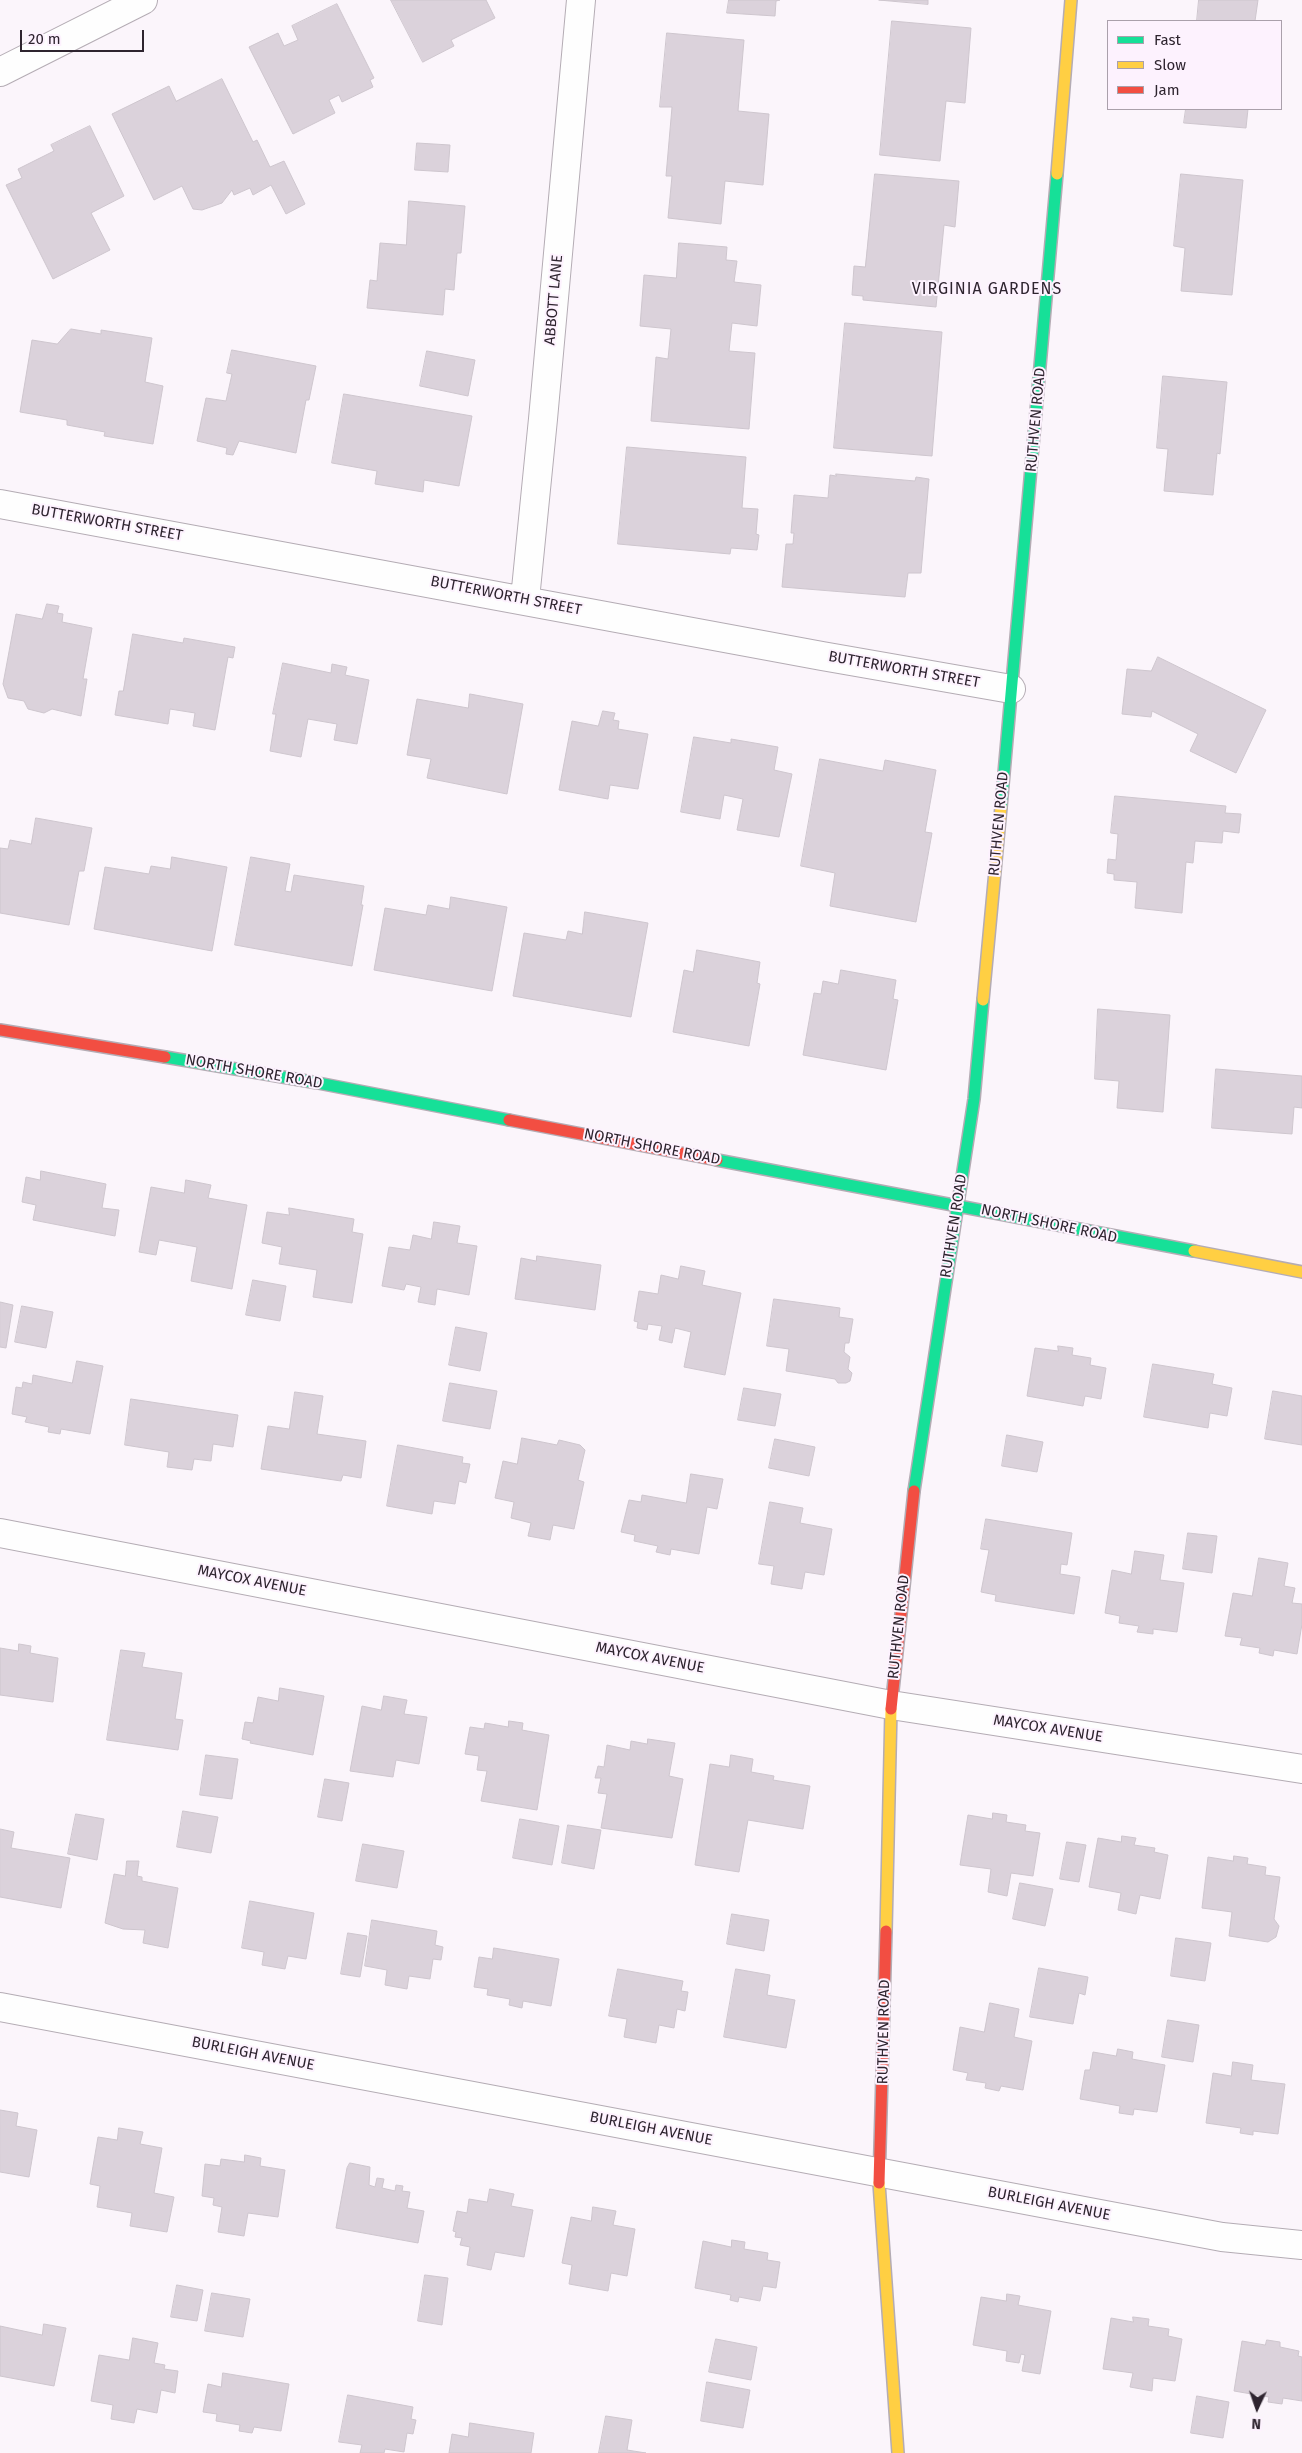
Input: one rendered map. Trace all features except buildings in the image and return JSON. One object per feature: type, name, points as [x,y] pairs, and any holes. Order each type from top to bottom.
[{"type":"street","points":[[0,72],[143,0]]},
{"type":"street","name":"ABBOTT LANE","points":[[524,599],[543,419],[581,0]]},
{"type":"street","name":"RUTHVEN ROAD","points":[[898,2453],[879,2200],[891,1705],[910,1518],[974,1098],[1048,292],[1071,0]]},
{"type":"street","name":"BUTTERWORTH STREET","points":[[0,504],[524,599],[822,656],[1011,689]]},
{"type":"street","name":"NORTH SHORE ROAD","points":[[0,1030],[327,1084],[957,1205],[1084,1232],[1302,1272]]},
{"type":"street","name":"MAYCOX AVENUE","points":[[0,1533],[891,1705],[1302,1769]]},
{"type":"street","name":"BURLEIGH AVENUE","points":[[0,2007],[1222,2237],[1302,2245]]},
{"type":"traffic: fast","points":[[1001,807],[1057,174]]},
{"type":"traffic: fast","points":[[914,1491],[974,1099],[983,1000]]},
{"type":"traffic: fast","points":[[165,1057],[318,1083],[509,1120]]},
{"type":"traffic: fast","points":[[717,1160],[1194,1251]]},
{"type":"traffic: slow","points":[[1057,174],[1071,0]]},
{"type":"traffic: slow","points":[[983,1000],[1001,807]]},
{"type":"traffic: slow","points":[[1194,1251],[1302,1272]]},
{"type":"traffic: slow","points":[[886,1931],[891,1709]]},
{"type":"traffic: slow","points":[[879,2183],[898,2453]]},
{"type":"traffic: jam","points":[[0,1030],[165,1057]]},
{"type":"traffic: jam","points":[[509,1120],[717,1160]]},
{"type":"traffic: jam","points":[[891,1709],[914,1491]]},
{"type":"traffic: jam","points":[[879,2183],[886,1931]]},
{"type":"district","name":"VIRGINIA GARDENS","points":[[987,290]]}]
